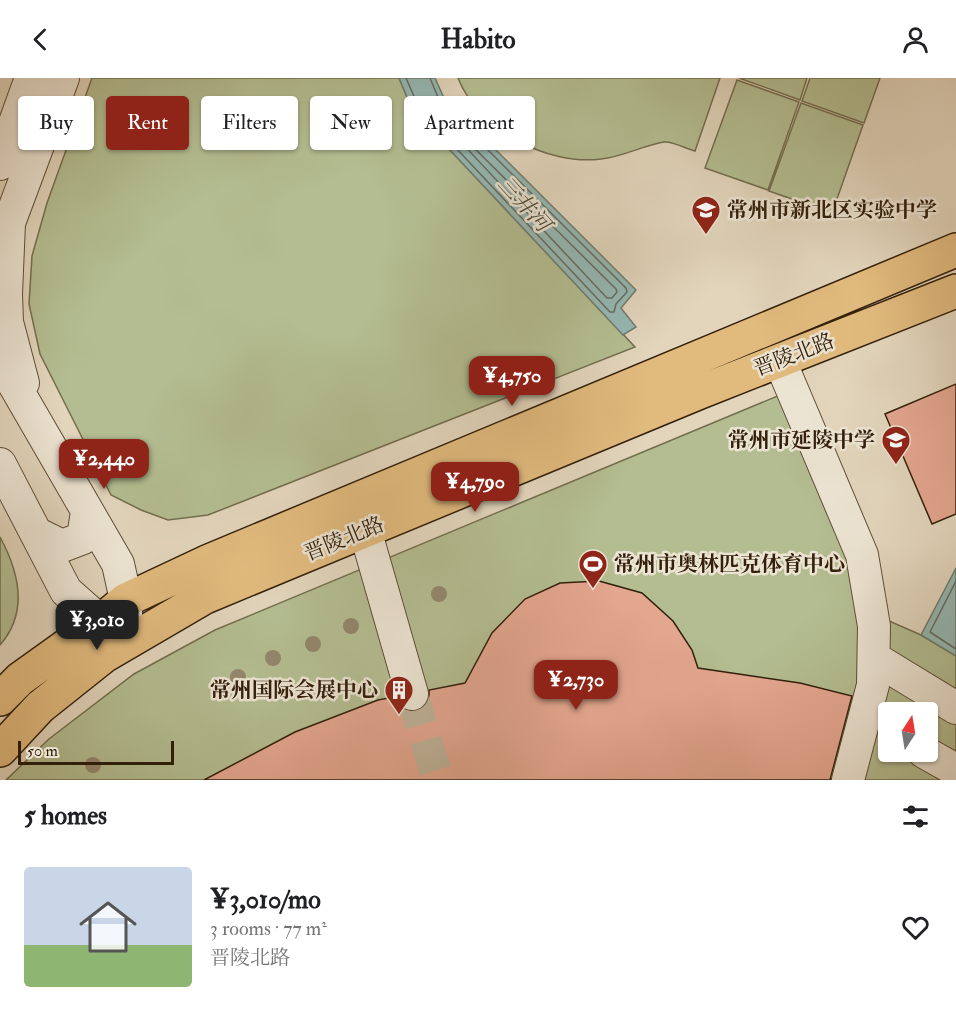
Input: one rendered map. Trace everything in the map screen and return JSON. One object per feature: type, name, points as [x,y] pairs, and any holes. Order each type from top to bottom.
[{"type":"main road","name":"晋陵北路","points":[[0,699],[20,678],[101,621],[126,600],[220,556],[956,250]]},
{"type":"main road","name":"晋陵北路","points":[[0,750],[40,707],[104,656],[205,597],[700,392],[956,291]]},
{"type":"street","points":[[1,158],[31,78]]},
{"type":"street","points":[[32,416],[8,322],[5,233],[63,78]]},
{"type":"street","points":[[0,360],[118,564],[126,600],[126,643]]},
{"type":"street","points":[[780,361],[862,555],[874,626],[873,685],[876,723],[848,780]]},
{"type":"street","points":[[0,464],[66,591],[126,643]]},
{"type":"street","points":[[38,534],[62,546],[83,538],[87,511]]},
{"type":"street","points":[[365,530],[412,694]]},
{"type":"street","points":[[874,658],[956,708]]},
{"type":"street","points":[[938,760],[956,770]]},
{"type":"green space","points":[[92,78],[399,78],[407,96],[404,96],[404,150],[450,150],[635,347],[208,515],[168,520],[141,510],[111,495],[40,354],[29,304],[32,256],[47,203],[66,150],[94,150],[94,96],[86,96]]},
{"type":"green space","points":[[458,78],[720,78],[695,151],[664,142],[601,159],[580,160],[535,149],[535,96],[468,96]]},
{"type":"green space","points":[[739,78],[807,78],[800,100]]},
{"type":"green space","points":[[810,78],[880,78],[864,123],[802,101]]},
{"type":"green space","points":[[737,80],[799,102],[768,190],[705,168]]},
{"type":"green space","points":[[801,103],[863,125],[832,213],[769,191]]},
{"type":"green space","name":"常州市奥林匹克体育中心","points":[[804,385],[880,617],[921,635],[956,656],[956,780],[6,780],[49,739],[134,674],[215,630]]},
{"type":"green space","points":[[0,537],[16,578],[18,606],[9,632],[0,645]]},
{"type":"water","points":[[399,78],[435,78],[443,96],[407,96]]},
{"type":"water","name":"三井河","points":[[450,150],[496,150],[636,290],[621,308],[636,327],[623,335]]},
{"type":"water","points":[[956,568],[956,656],[921,635]]},
{"type":"building","points":[[956,384],[956,514],[932,524],[885,414]]},
{"type":"building","points":[[599,581],[642,593],[673,621],[692,650],[698,668],[800,683],[852,696],[830,780],[204,780],[295,732],[378,700],[394,697],[400,707],[408,712],[417,711],[425,706],[429,699],[429,690],[465,683],[492,633],[525,599],[560,583]]},
{"type":"tunnel","points":[[412,694],[438,780]]},
{"type":"place","name":"常州市新北区实验中学","points":[[706,236]]},
{"type":"place","name":"常州市延陵中学","points":[[896,466]]},
{"type":"place","name":"常州市奥林匹克体育中心","points":[[593,590]]},
{"type":"place","name":"常州国际会展中心","points":[[399,716]]}]
